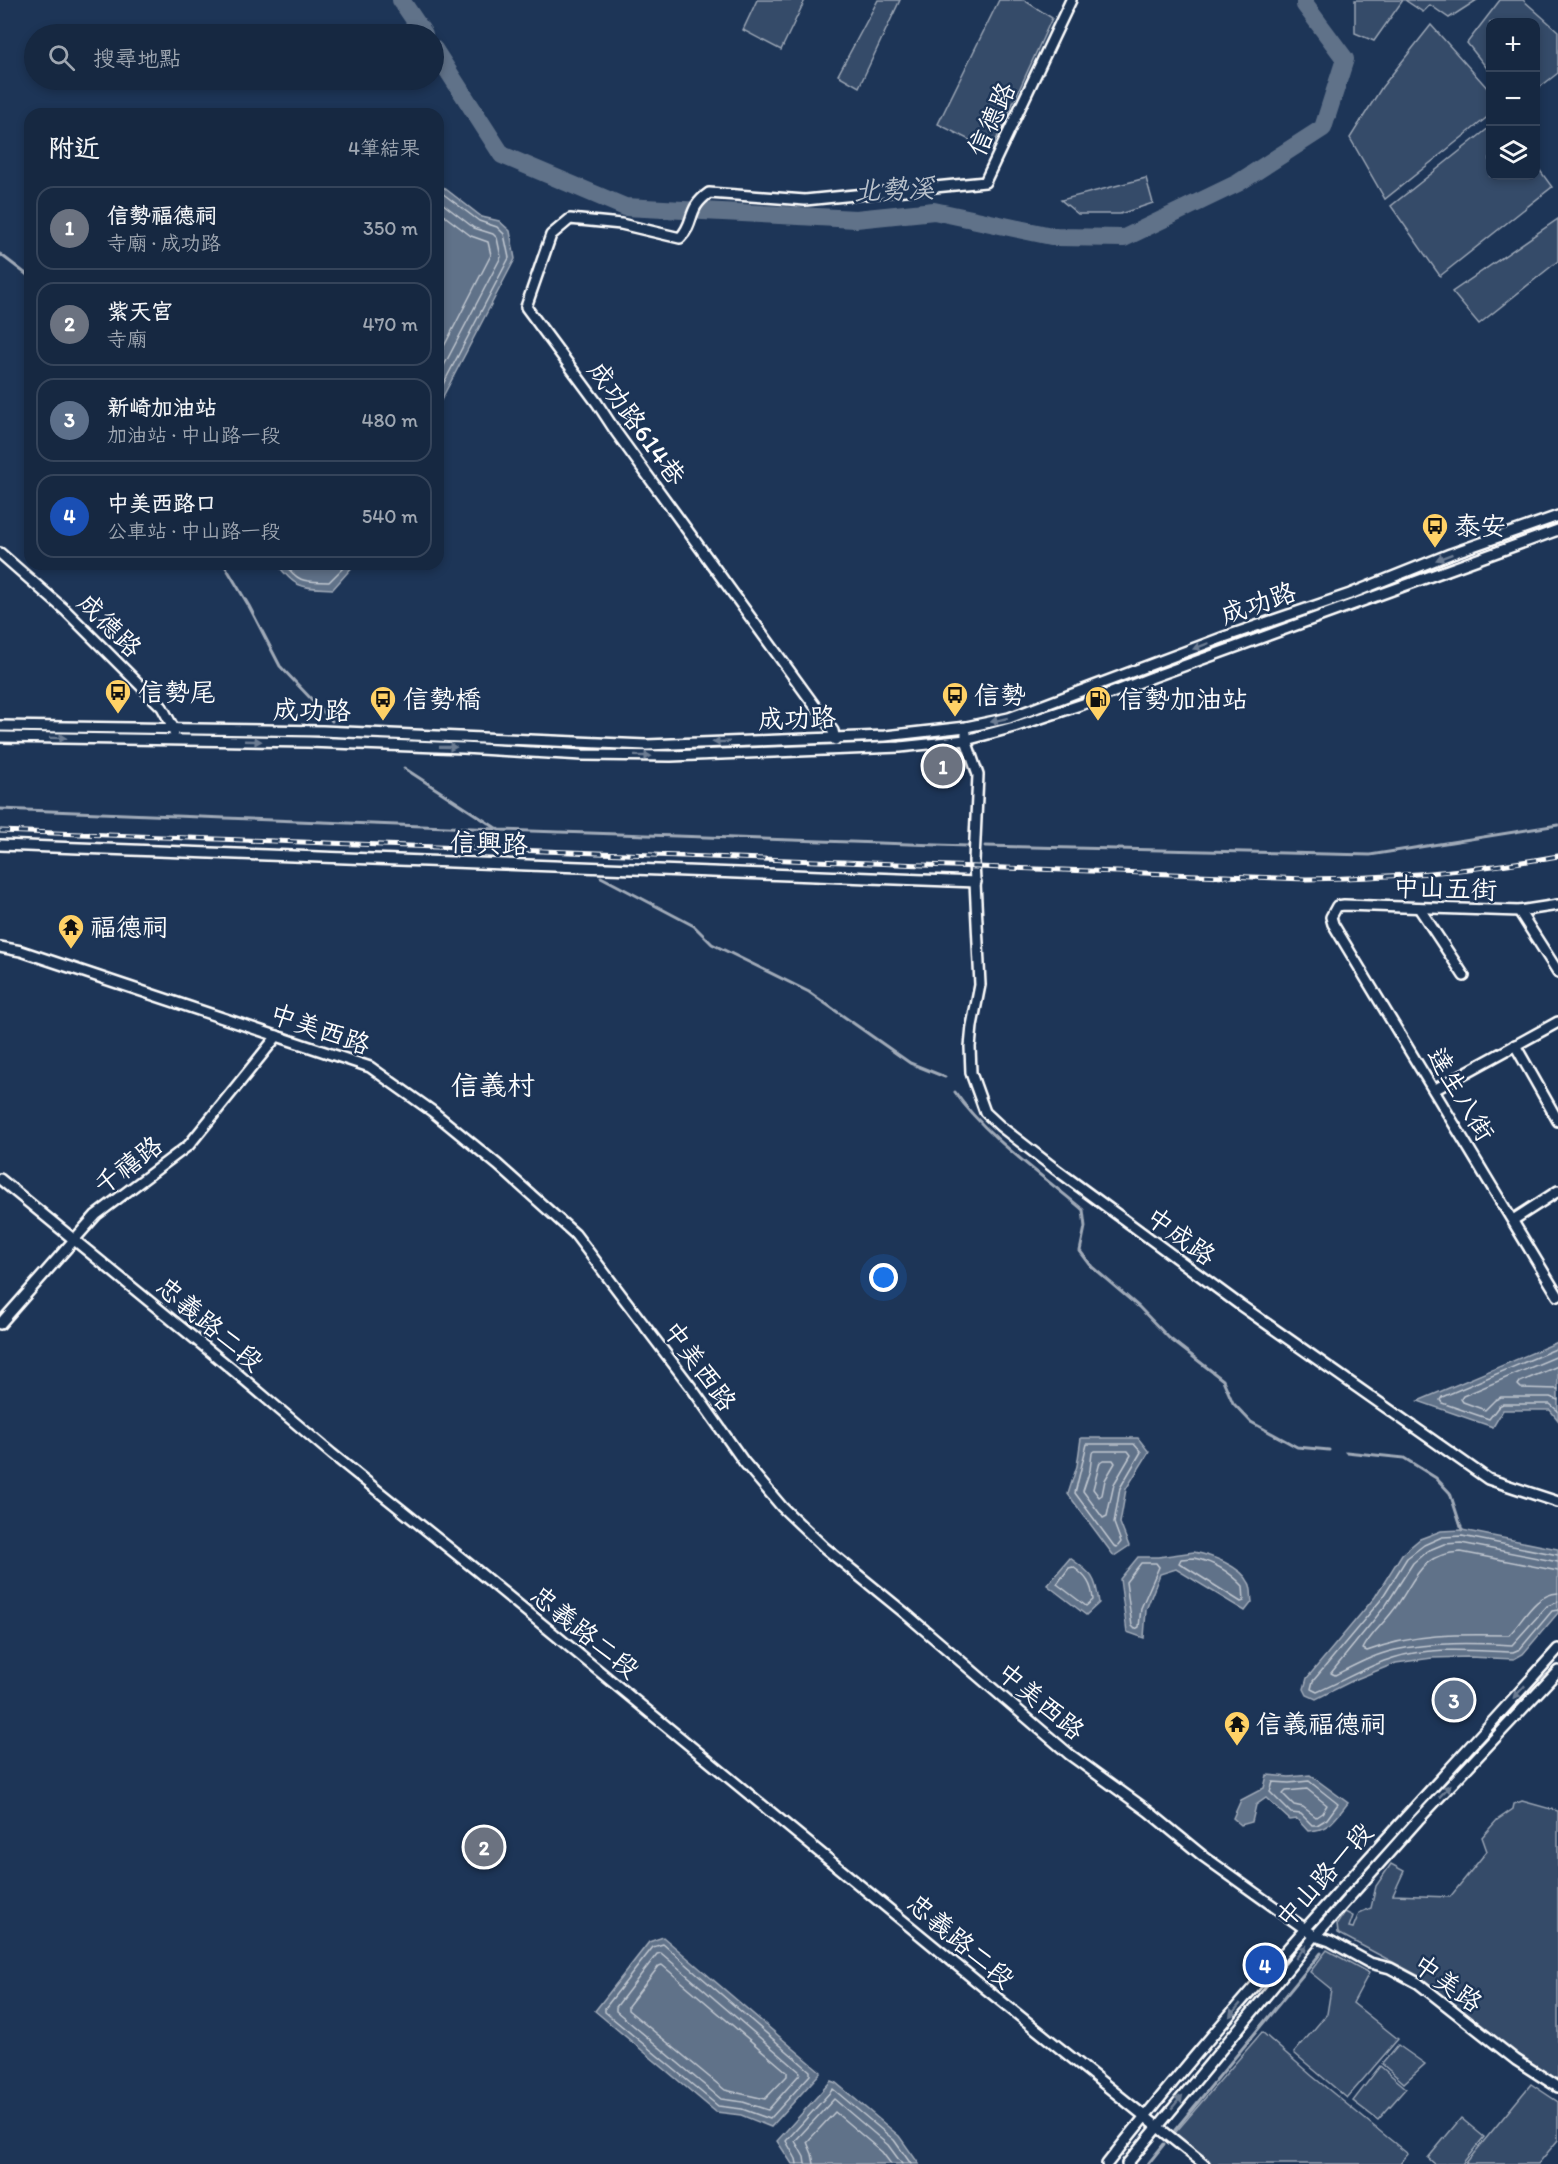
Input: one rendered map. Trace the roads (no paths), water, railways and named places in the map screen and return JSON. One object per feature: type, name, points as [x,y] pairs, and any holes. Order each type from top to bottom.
[{"type":"street","name":"信德路","points":[[687,231],[694,207],[709,193],[805,200],[985,182],[1071,0]]},
{"type":"street","name":"成功路614巷","points":[[687,231],[680,238],[621,224],[570,219],[551,235],[526,307],[833,731],[835,737]]},
{"type":"street","name":"成功路","points":[[0,737],[322,731],[646,745],[885,736],[966,727],[1009,718],[1558,516]]},
{"type":"street","name":"成功路","points":[[0,726],[582,755],[671,756],[900,747],[966,740],[1083,704],[1558,530]]},
{"type":"street","name":"成德路","points":[[0,553],[65,610],[162,707],[174,734]]},
{"type":"street","name":"中成路","points":[[966,727],[966,740],[978,775],[974,861],[980,985],[972,1026],[970,1056],[971,1073],[985,1112],[1054,1168],[1231,1298],[1488,1479],[1558,1502]]},
{"type":"street","points":[[835,737],[835,749]]},
{"type":"street","name":"信興路","points":[[0,845],[976,882]]},
{"type":"street","name":"中山五街","points":[[1333,912],[1337,906],[1344,905],[1519,911],[1558,905]]},
{"type":"street","points":[[1419,908],[1464,976]]},
{"type":"street","points":[[1519,911],[1558,972]]},
{"type":"street","name":"達生八街","points":[[1333,912],[1333,924],[1558,1296]]},
{"type":"street","name":"中美西路","points":[[0,947],[21,951],[370,1067],[432,1111],[498,1165],[575,1234],[691,1387],[744,1462],[782,1507],[825,1548],[906,1614],[1069,1754],[1148,1811],[1203,1856],[1305,1927]]},
{"type":"street","points":[[1434,1090],[1558,1022]]},
{"type":"street","name":"千禧路","points":[[0,1324],[96,1215],[189,1145],[277,1036]]},
{"type":"street","points":[[1515,1046],[1558,1121]]},
{"type":"street","name":"忠義路二段","points":[[0,1179],[332,1454],[1204,2164]]},
{"type":"street","points":[[1513,1220],[1558,1191]]},
{"type":"street","name":"中山路一段","points":[[1107,2164],[1305,1927],[1558,1649]]},
{"type":"street","name":"中山路一段","points":[[1127,2164],[1315,1936],[1418,1820],[1558,1671]]},
{"type":"street","points":[[1487,1727],[1496,1737]]},
{"type":"street","points":[[1410,1811],[1418,1820]]},
{"type":"street","name":"中美路","points":[[1305,1927],[1315,1936],[1330,1941],[1370,1963],[1390,1968],[1410,1978],[1534,2073],[1558,2087]]},
{"type":"water","points":[[444,188],[482,217],[499,221],[510,231],[515,259],[444,395]]},
{"type":"water","points":[[282,570],[350,570],[333,589],[300,586]]},
{"type":"water","points":[[1558,1342],[1558,1420],[1550,1410],[1503,1410],[1493,1427],[1418,1401]]},
{"type":"water","points":[[1081,1438],[1138,1438],[1149,1452],[1126,1489],[1120,1523],[1129,1546],[1114,1556],[1068,1494],[1077,1466]]},
{"type":"water","points":[[1462,1530],[1558,1549],[1558,1613],[1523,1654],[1514,1659],[1432,1658],[1396,1663],[1316,1699],[1307,1695],[1304,1689],[1307,1678],[1375,1597],[1402,1554],[1420,1539],[1441,1531]]},
{"type":"water","points":[[1194,1552],[1224,1562],[1245,1577],[1251,1587],[1252,1602],[1245,1611],[1176,1569],[1160,1574],[1146,1610],[1144,1638],[1127,1632],[1120,1579],[1138,1557]]},
{"type":"water","points":[[1070,1558],[1088,1572],[1096,1587],[1099,1603],[1086,1615],[1047,1585]]},
{"type":"water","points":[[1267,1775],[1289,1777],[1310,1775],[1348,1803],[1327,1826],[1308,1831],[1297,1819],[1290,1820],[1266,1798],[1256,1805],[1252,1822],[1241,1825],[1233,1818],[1241,1800],[1264,1788]]},
{"type":"water","points":[[663,1937],[821,2072],[771,2127],[741,2115],[716,2112],[595,2011],[649,1942]]},
{"type":"water","points":[[831,2081],[899,2136],[919,2164],[792,2164],[777,2141]]},
{"type":"waterway","name":"北勢溪","points":[[401,0],[417,24]]},
{"type":"waterway","name":"北勢溪","points":[[444,65],[502,155],[625,207],[856,219],[934,211],[1056,237],[1124,238],[1238,183],[1323,128],[1345,59],[1305,5],[1305,0]]},
{"type":"waterway","points":[[0,254],[24,272]]},
{"type":"waterway","points":[[228,570],[280,666],[332,721]]},
{"type":"waterway","points":[[404,768],[499,830],[967,846]]},
{"type":"waterway","points":[[0,809],[497,829]]},
{"type":"waterway","points":[[985,846],[1370,855],[1558,825]]},
{"type":"waterway","points":[[601,877],[694,926],[712,944],[809,992],[910,1063],[945,1077]]},
{"type":"waterway","points":[[955,1092],[998,1140],[1083,1210],[1085,1227],[1080,1251],[1092,1267],[1139,1307],[1169,1338],[1223,1380],[1233,1403],[1251,1422],[1297,1447],[1329,1450]]},
{"type":"waterway","points":[[1346,1452],[1404,1458],[1436,1478],[1450,1493],[1462,1530]]},
{"type":"waterway","points":[[1175,2130],[1321,1953]]},
{"type":"waterway","points":[[1148,2164],[1164,2144]]},
{"type":"railway","points":[[0,831],[1306,879],[1433,873],[1558,856]]},
{"type":"place","name":"泰安","points":[[1435,549]]},
{"type":"place","name":"信勢尾","points":[[118,715]]},
{"type":"place","name":"信勢","points":[[955,718]]},
{"type":"place","name":"信勢橋","points":[[383,722]]},
{"type":"place","name":"信勢加油站","points":[[1098,722]]},
{"type":"place","name":"信勢福德祠","points":[[943,766]]},
{"type":"place","name":"福德祠","points":[[71,950]]},
{"type":"place","name":"新崎加油站","points":[[1454,1700]]},
{"type":"place","name":"信義福德祠","points":[[1237,1747]]},
{"type":"place","name":"紫天宮","points":[[484,1847]]},
{"type":"place","name":"中美西路口","points":[[1265,1965]]},
{"type":"district","name":"信義村","points":[[493,1085]]}]
